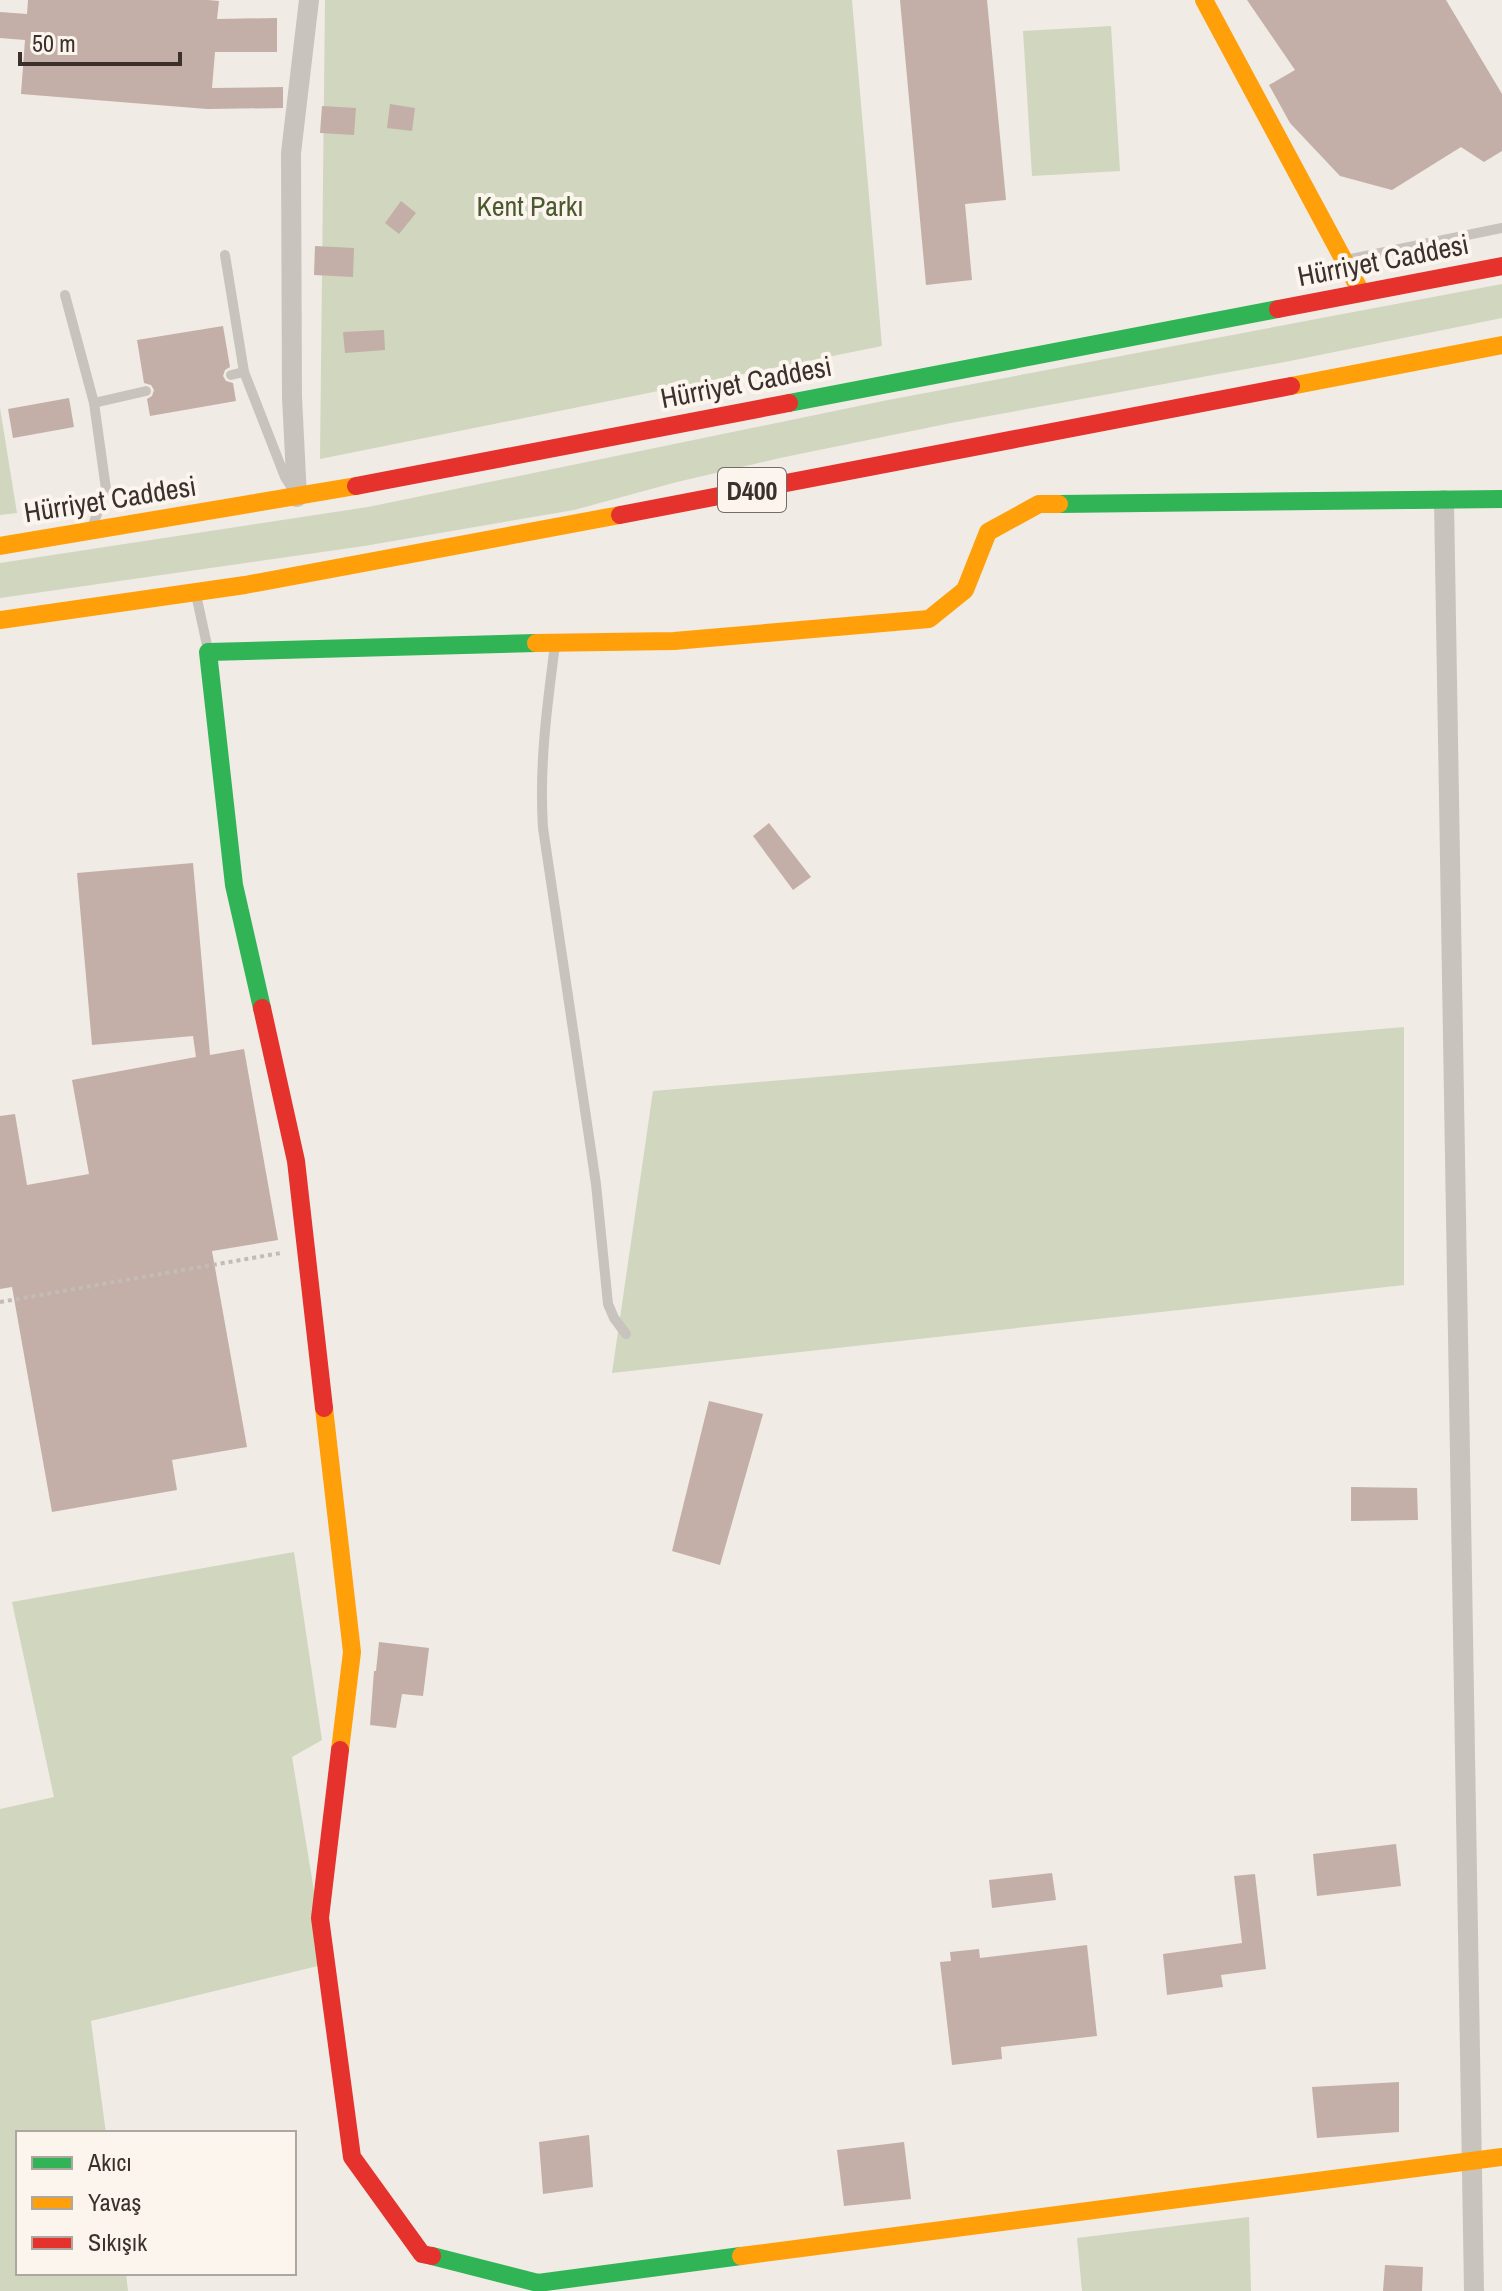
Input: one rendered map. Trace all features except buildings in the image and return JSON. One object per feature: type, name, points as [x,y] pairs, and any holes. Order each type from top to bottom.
[{"type":"main road","points":[[1204,0],[1361,292]]},
{"type":"main road","name":"Hürriyet Caddesi","points":[[0,546],[297,497],[1502,266]]},
{"type":"main road","name":"D400","points":[[0,620],[195,593],[400,557],[1502,345]]},
{"type":"main road","points":[[1502,499],[1039,504],[988,532],[965,590],[929,619],[674,641],[402,645],[208,652],[234,885],[296,1161],[352,1652],[320,1918],[352,2157],[422,2254],[538,2283],[1502,2157]]},
{"type":"street","points":[[297,497],[292,397],[291,153],[309,0]]},
{"type":"street","points":[[1444,500],[1474,2291]]},
{"type":"lane","points":[[1344,260],[1502,228]]},
{"type":"lane","points":[[225,255],[244,372],[285,477],[297,497]]},
{"type":"lane","points":[[65,295],[94,403],[106,489],[91,531]]},
{"type":"lane","points":[[231,375],[244,372]]},
{"type":"lane","points":[[94,403],[146,391]]},
{"type":"lane","points":[[195,593],[208,652]]},
{"type":"lane","points":[[555,643],[541,765],[546,863],[596,1184],[608,1304],[626,1334]]},
{"type":"path","points":[[0,1302],[306,1248]]},
{"type":"green space","name":"Kent Parkı","points":[[325,0],[852,0],[882,346],[320,459]]},
{"type":"green space","points":[[1111,26],[1120,171],[1032,176],[1023,31]]},
{"type":"green space","points":[[1502,284],[1502,318],[780,458],[574,510],[364,546],[0,598],[0,563],[368,507],[883,401]]},
{"type":"green space","points":[[0,408],[17,513],[0,515]]},
{"type":"green space","points":[[1404,1027],[1404,1285],[612,1373],[653,1091]]},
{"type":"green space","points":[[294,1552],[322,1740],[292,1757],[326,1964],[91,2021],[106,2131],[16,2131],[16,2275],[126,2275],[128,2291],[0,2291],[0,1809],[54,1797],[12,1602]]},
{"type":"green space","points":[[1249,2217],[1251,2291],[1082,2291],[1077,2238]]},
{"type":"traffic: fast","points":[[789,403],[1278,309]]},
{"type":"traffic: fast","points":[[1059,504],[1502,499]]},
{"type":"traffic: fast","points":[[262,1008],[234,885],[208,652],[536,643]]},
{"type":"traffic: fast","points":[[432,2256],[538,2283],[741,2256]]},
{"type":"traffic: slow","points":[[1204,0],[1361,292]]},
{"type":"traffic: slow","points":[[1291,386],[1502,345]]},
{"type":"traffic: slow","points":[[0,546],[356,486]]},
{"type":"traffic: slow","points":[[536,643],[674,641],[929,619],[965,590],[988,532],[1039,504],[1059,504]]},
{"type":"traffic: slow","points":[[0,620],[245,585],[620,515]]},
{"type":"traffic: slow","points":[[324,1408],[352,1652],[340,1750]]},
{"type":"traffic: slow","points":[[741,2256],[1502,2157]]},
{"type":"traffic: jam","points":[[1278,309],[1502,266]]},
{"type":"traffic: jam","points":[[620,515],[1291,386]]},
{"type":"traffic: jam","points":[[356,486],[789,403]]},
{"type":"traffic: jam","points":[[262,1008],[296,1161],[324,1408]]},
{"type":"traffic: jam","points":[[340,1750],[320,1918],[352,2157],[422,2254],[432,2256]]}]
